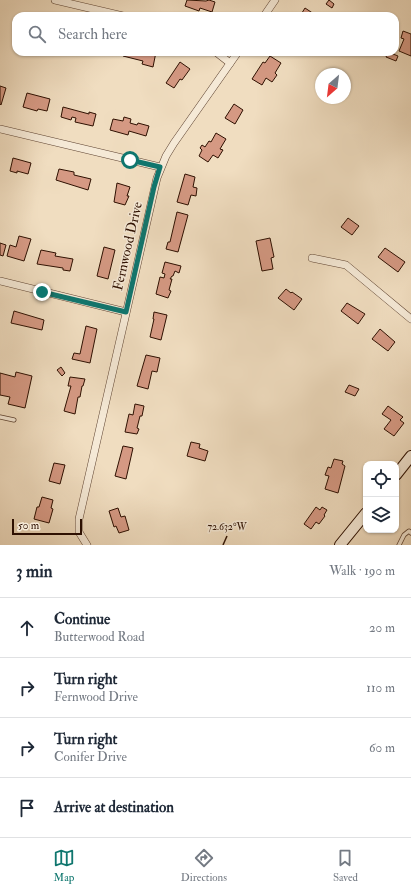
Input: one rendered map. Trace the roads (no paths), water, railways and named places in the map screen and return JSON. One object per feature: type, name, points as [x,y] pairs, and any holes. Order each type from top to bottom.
[{"type":"main road","points":[[399,471],[411,456]]},
{"type":"main road","points":[[340,545],[363,517]]},
{"type":"street","points":[[55,0],[106,12]]},
{"type":"street","points":[[267,12],[275,0]]},
{"type":"street","points":[[221,56],[230,63]]},
{"type":"street","name":"Fernwood Drive","points":[[87,545],[81,536],[79,527],[80,519],[154,187],[160,167],[174,143],[235,56]]},
{"type":"street","points":[[0,129],[160,167]]},
{"type":"street","points":[[312,258],[346,265],[411,319]]},
{"type":"street","points":[[0,281],[126,312]]},
{"type":"lane","points":[[0,417],[14,420]]},
{"type":"lane","points":[[399,545],[404,535],[409,531],[411,533]]}]
